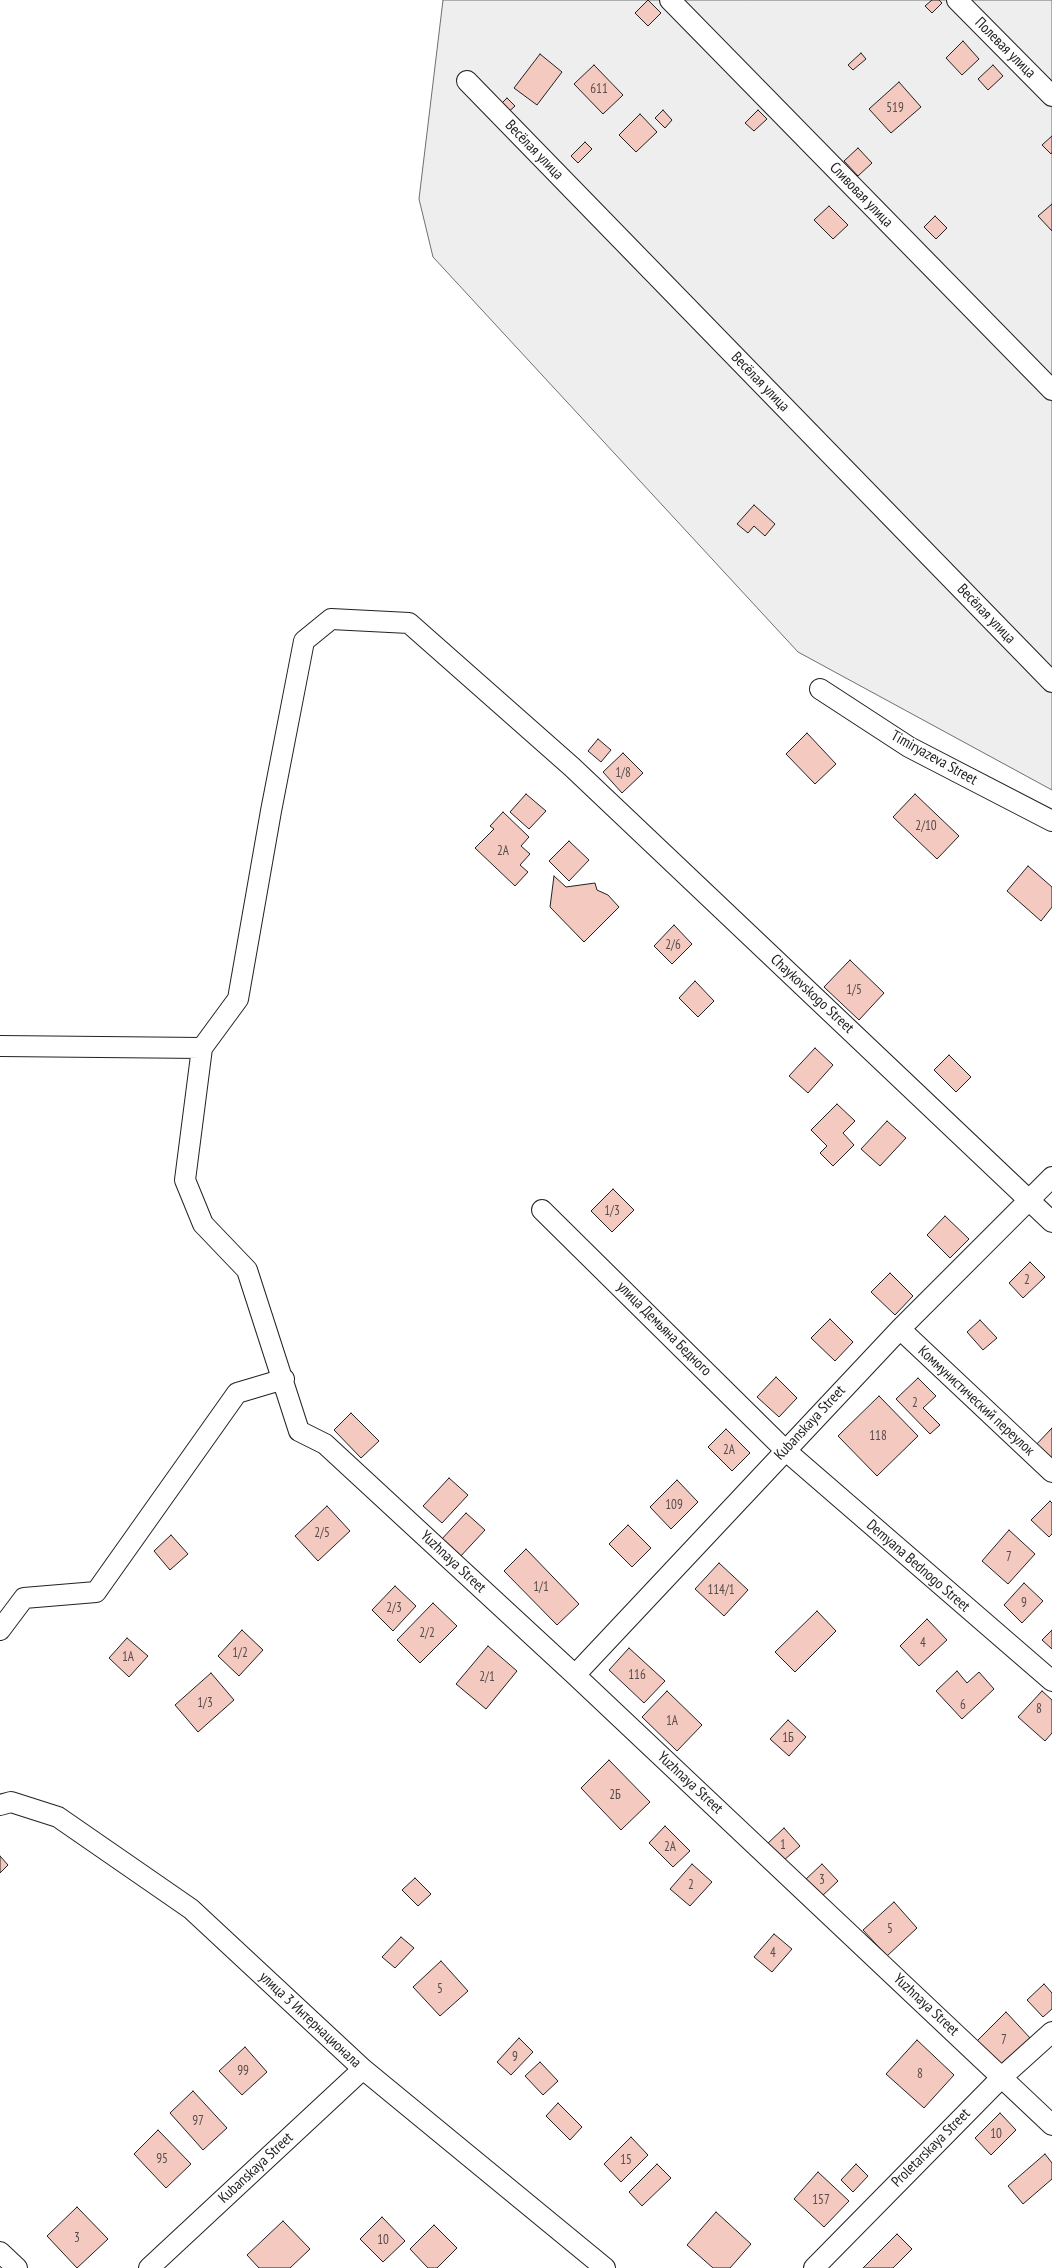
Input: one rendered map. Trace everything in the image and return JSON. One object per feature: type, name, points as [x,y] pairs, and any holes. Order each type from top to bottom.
[{"type":"street","name":"Сливовая улица","points":[[670,0],[1052,390]]},
{"type":"street","name":"Полевая улица","points":[[957,0],[1052,96]]},
{"type":"street","name":"Весёлая улица","points":[[467,82],[1052,682]]},
{"type":"street","name":"Chaykovskogo Street","points":[[202,1048],[238,999],[271,811],[304,641],[331,618],[408,623],[572,767],[1052,1222]]},
{"type":"street","name":"Timiryazeva Street","points":[[820,690],[909,747],[1052,821]]},
{"type":"street","points":[[0,1046],[202,1048]]},
{"type":"street","name":"Yuzhnaya Street","points":[[202,1048],[185,1180],[203,1224],[247,1270],[284,1379],[299,1431],[325,1444],[575,1675],[1052,2125]]},
{"type":"street","name":"Kubanskaya Street","points":[[575,1675],[784,1450],[900,1329],[1052,1177]]},
{"type":"street","name":"улица Демьяна Бедного","points":[[542,1210],[784,1450]]},
{"type":"street","name":"Коммунистический переулок","points":[[900,1329],[1052,1472]]},
{"type":"street","points":[[0,1630],[24,1598],[96,1592],[237,1393],[284,1379]]},
{"type":"street","name":"Demyana Bednogo Street","points":[[784,1450],[1052,1681]]},
{"type":"street","name":"улица 3 Интернационала","points":[[4,1801],[58,1817],[191,1909],[364,2069],[605,2268]]},
{"type":"street","name":"Proletarskaya Street","points":[[814,2268],[1002,2077],[1052,2032]]},
{"type":"street","name":"Kubanskaya Street","points":[[149,2268],[364,2069]]},
{"type":"street","points":[[0,2252],[17,2268]]},
{"type":"shaded area","points":[[443,0],[1052,0],[1052,790],[798,652],[433,257],[419,199]]},
{"type":"building","points":[[648,0],[661,13],[648,26],[635,13]]},
{"type":"building","points":[[932,0],[939,0],[942,3],[932,13],[925,6]]},
{"type":"building","points":[[963,41],[979,59],[962,75],[946,58]]},
{"type":"building","points":[[861,53],[866,59],[853,70],[848,65]]},
{"type":"building","points":[[540,54],[562,72],[537,105],[514,88]]},
{"type":"building","points":[[594,65],[623,95],[603,114],[574,84]]},
{"type":"building","points":[[993,65],[1003,76],[988,90],[978,79]]},
{"type":"building","points":[[899,82],[921,107],[891,133],[869,109]]},
{"type":"building","points":[[507,98],[515,106],[505,115],[498,107]]},
{"type":"building","points":[[663,110],[672,120],[665,128],[655,118]]},
{"type":"building","points":[[758,110],[767,119],[754,131],[745,123]]},
{"type":"building","points":[[640,114],[657,132],[636,152],[619,135]]},
{"type":"building","points":[[1052,136],[1052,152],[1051,154],[1042,145]]},
{"type":"building","points":[[585,142],[592,149],[578,163],[571,156]]},
{"type":"building","points":[[858,148],[872,163],[858,176],[844,161]]},
{"type":"building","points":[[1052,204],[1052,231],[1038,216]]},
{"type":"building","points":[[829,206],[848,225],[833,239],[814,220]]},
{"type":"building","points":[[935,216],[947,228],[936,239],[924,227]]},
{"type":"building","points":[[754,505],[775,524],[765,536],[754,526],[748,533],[737,524]]},
{"type":"building","points":[[807,733],[836,764],[815,784],[786,754]]},
{"type":"building","points":[[598,739],[611,750],[601,762],[588,751]]},
{"type":"building","points":[[623,753],[643,773],[622,793],[603,772]]},
{"type":"building","points":[[526,794],[546,811],[529,829],[510,812]]},
{"type":"building","points":[[915,794],[959,836],[937,859],[893,817]]},
{"type":"building","points":[[503,812],[529,837],[521,846],[530,854],[520,865],[528,872],[515,886],[475,848],[494,829],[490,826]]},
{"type":"building","points":[[569,841],[589,860],[569,881],[549,861]]},
{"type":"building","points":[[1028,866],[1052,887],[1052,907],[1041,921],[1007,891]]},
{"type":"building","points":[[554,876],[566,887],[595,883],[597,890],[608,895],[619,907],[584,942],[550,907]]},
{"type":"building","points":[[674,925],[692,944],[672,964],[654,946]]},
{"type":"building","points":[[850,960],[884,993],[859,1020],[824,987]]},
{"type":"building","points":[[695,981],[714,1001],[698,1017],[679,998]]},
{"type":"building","points":[[815,1048],[833,1065],[808,1093],[789,1076]]},
{"type":"building","points":[[949,1055],[971,1077],[956,1092],[934,1070]]},
{"type":"building","points":[[837,1104],[855,1121],[843,1133],[854,1145],[833,1166],[820,1153],[827,1146],[811,1130]]},
{"type":"building","points":[[887,1121],[906,1138],[880,1166],[861,1149]]},
{"type":"building","points":[[613,1189],[634,1210],[612,1232],[591,1211]]},
{"type":"building","points":[[945,1216],[969,1239],[950,1258],[927,1235]]},
{"type":"building","points":[[1030,1262],[1045,1277],[1023,1298],[1009,1283]]},
{"type":"building","points":[[890,1273],[913,1296],[895,1315],[871,1292]]},
{"type":"building","points":[[830,1319],[853,1342],[835,1361],[811,1338]]},
{"type":"building","points":[[980,1320],[997,1338],[983,1350],[967,1332]]},
{"type":"building","points":[[776,1377],[797,1398],[779,1417],[757,1397]]},
{"type":"building","points":[[918,1378],[936,1396],[923,1408],[940,1425],[930,1434],[896,1399]]},
{"type":"building","points":[[879,1396],[918,1436],[877,1476],[838,1436]]},
{"type":"building","points":[[351,1413],[379,1441],[361,1458],[334,1430]]},
{"type":"building","points":[[1052,1428],[1052,1465],[1033,1448]]},
{"type":"building","points":[[726,1429],[750,1453],[732,1471],[708,1447]]},
{"type":"building","points":[[449,1478],[468,1495],[442,1523],[423,1506]]},
{"type":"building","points":[[677,1480],[698,1502],[671,1529],[650,1507]]},
{"type":"building","points":[[1050,1501],[1052,1503],[1052,1534],[1049,1537],[1031,1520]]},
{"type":"building","points":[[327,1506],[350,1531],[318,1561],[295,1536]]},
{"type":"building","points":[[466,1513],[485,1530],[459,1558],[440,1541]]},
{"type":"building","points":[[628,1525],[651,1548],[632,1567],[609,1544]]},
{"type":"building","points":[[1009,1530],[1035,1554],[1008,1584],[982,1561]]},
{"type":"building","points":[[171,1535],[188,1554],[170,1570],[154,1551]]},
{"type":"building","points":[[526,1549],[579,1604],[557,1625],[504,1571]]},
{"type":"building","points":[[719,1563],[748,1590],[724,1616],[695,1589]]},
{"type":"building","points":[[1024,1583],[1043,1601],[1022,1623],[1004,1605]]},
{"type":"building","points":[[395,1586],[416,1606],[393,1631],[372,1610]]},
{"type":"building","points":[[433,1603],[457,1626],[420,1663],[397,1640]]},
{"type":"building","points":[[817,1611],[836,1631],[795,1672],[775,1652]]},
{"type":"building","points":[[927,1619],[947,1640],[919,1666],[900,1646]]},
{"type":"building","points":[[242,1630],[263,1650],[239,1676],[218,1656]]},
{"type":"building","points":[[1052,1630],[1052,1649],[1042,1640]]},
{"type":"building","points":[[127,1638],[148,1656],[129,1677],[109,1658]]},
{"type":"building","points":[[488,1646],[517,1671],[486,1709],[456,1684]]},
{"type":"building","points":[[629,1648],[665,1681],[644,1703],[609,1670]]},
{"type":"building","points":[[957,1671],[967,1683],[979,1672],[994,1689],[962,1719],[936,1691]]},
{"type":"building","points":[[211,1673],[234,1700],[198,1732],[175,1705]]},
{"type":"building","points":[[667,1691],[702,1725],[677,1751],[642,1717]]},
{"type":"building","points":[[1042,1691],[1052,1700],[1052,1733],[1045,1741],[1018,1717]]},
{"type":"building","points":[[788,1720],[806,1737],[789,1756],[770,1739]]},
{"type":"building","points":[[609,1760],[650,1802],[621,1830],[581,1788]]},
{"type":"building","points":[[665,1826],[690,1851],[673,1867],[649,1843]]},
{"type":"building","points":[[784,1828],[800,1846],[783,1861],[767,1844]]},
{"type":"building","points":[[0,1856],[8,1865],[0,1873]]},
{"type":"building","points":[[692,1864],[712,1882],[690,1906],[670,1889]]},
{"type":"building","points":[[822,1864],[838,1881],[821,1897],[805,1880]]},
{"type":"building","points":[[415,1878],[431,1894],[418,1906],[402,1890]]},
{"type":"building","points":[[894,1902],[917,1928],[887,1956],[863,1930]]},
{"type":"building","points":[[774,1934],[792,1949],[772,1972],[754,1957]]},
{"type":"building","points":[[401,1937],[414,1948],[395,1968],[382,1957]]},
{"type":"building","points":[[441,1961],[468,1991],[440,2016],[413,1987]]},
{"type":"building","points":[[1044,1984],[1052,1993],[1052,2009],[1043,2017],[1027,2000]]},
{"type":"building","points":[[1006,2012],[1031,2039],[1002,2068],[977,2041]]},
{"type":"building","points":[[519,2038],[533,2052],[511,2075],[497,2062]]},
{"type":"building","points":[[917,2040],[954,2075],[924,2108],[886,2074]]},
{"type":"building","points":[[245,2047],[267,2072],[242,2095],[219,2071]]},
{"type":"building","points":[[540,2062],[558,2081],[543,2095],[525,2076]]},
{"type":"building","points":[[193,2091],[227,2128],[203,2150],[170,2113]]},
{"type":"building","points":[[558,2103],[582,2127],[570,2140],[546,2116]]},
{"type":"building","points":[[1000,2113],[1016,2130],[991,2155],[975,2138]]},
{"type":"building","points":[[158,2130],[191,2164],[166,2188],[134,2154]]},
{"type":"building","points":[[631,2137],[648,2155],[621,2182],[604,2164]]},
{"type":"building","points":[[1045,2154],[1052,2163],[1052,2179],[1023,2204],[1008,2186]]},
{"type":"building","points":[[657,2164],[671,2178],[642,2206],[629,2192]]},
{"type":"building","points":[[856,2164],[868,2176],[853,2192],[841,2180]]},
{"type":"building","points":[[818,2172],[849,2201],[824,2227],[794,2199]]},
{"type":"building","points":[[77,2207],[108,2239],[77,2268],[47,2236]]},
{"type":"building","points":[[716,2212],[751,2244],[730,2268],[713,2268],[687,2245]]},
{"type":"building","points":[[382,2217],[405,2241],[383,2262],[360,2239]]},
{"type":"building","points":[[283,2221],[310,2249],[290,2268],[259,2268],[247,2255]]},
{"type":"building","points":[[434,2225],[457,2248],[437,2268],[428,2268],[410,2249]]},
{"type":"building","points":[[897,2234],[912,2249],[893,2268],[863,2268]]}]
